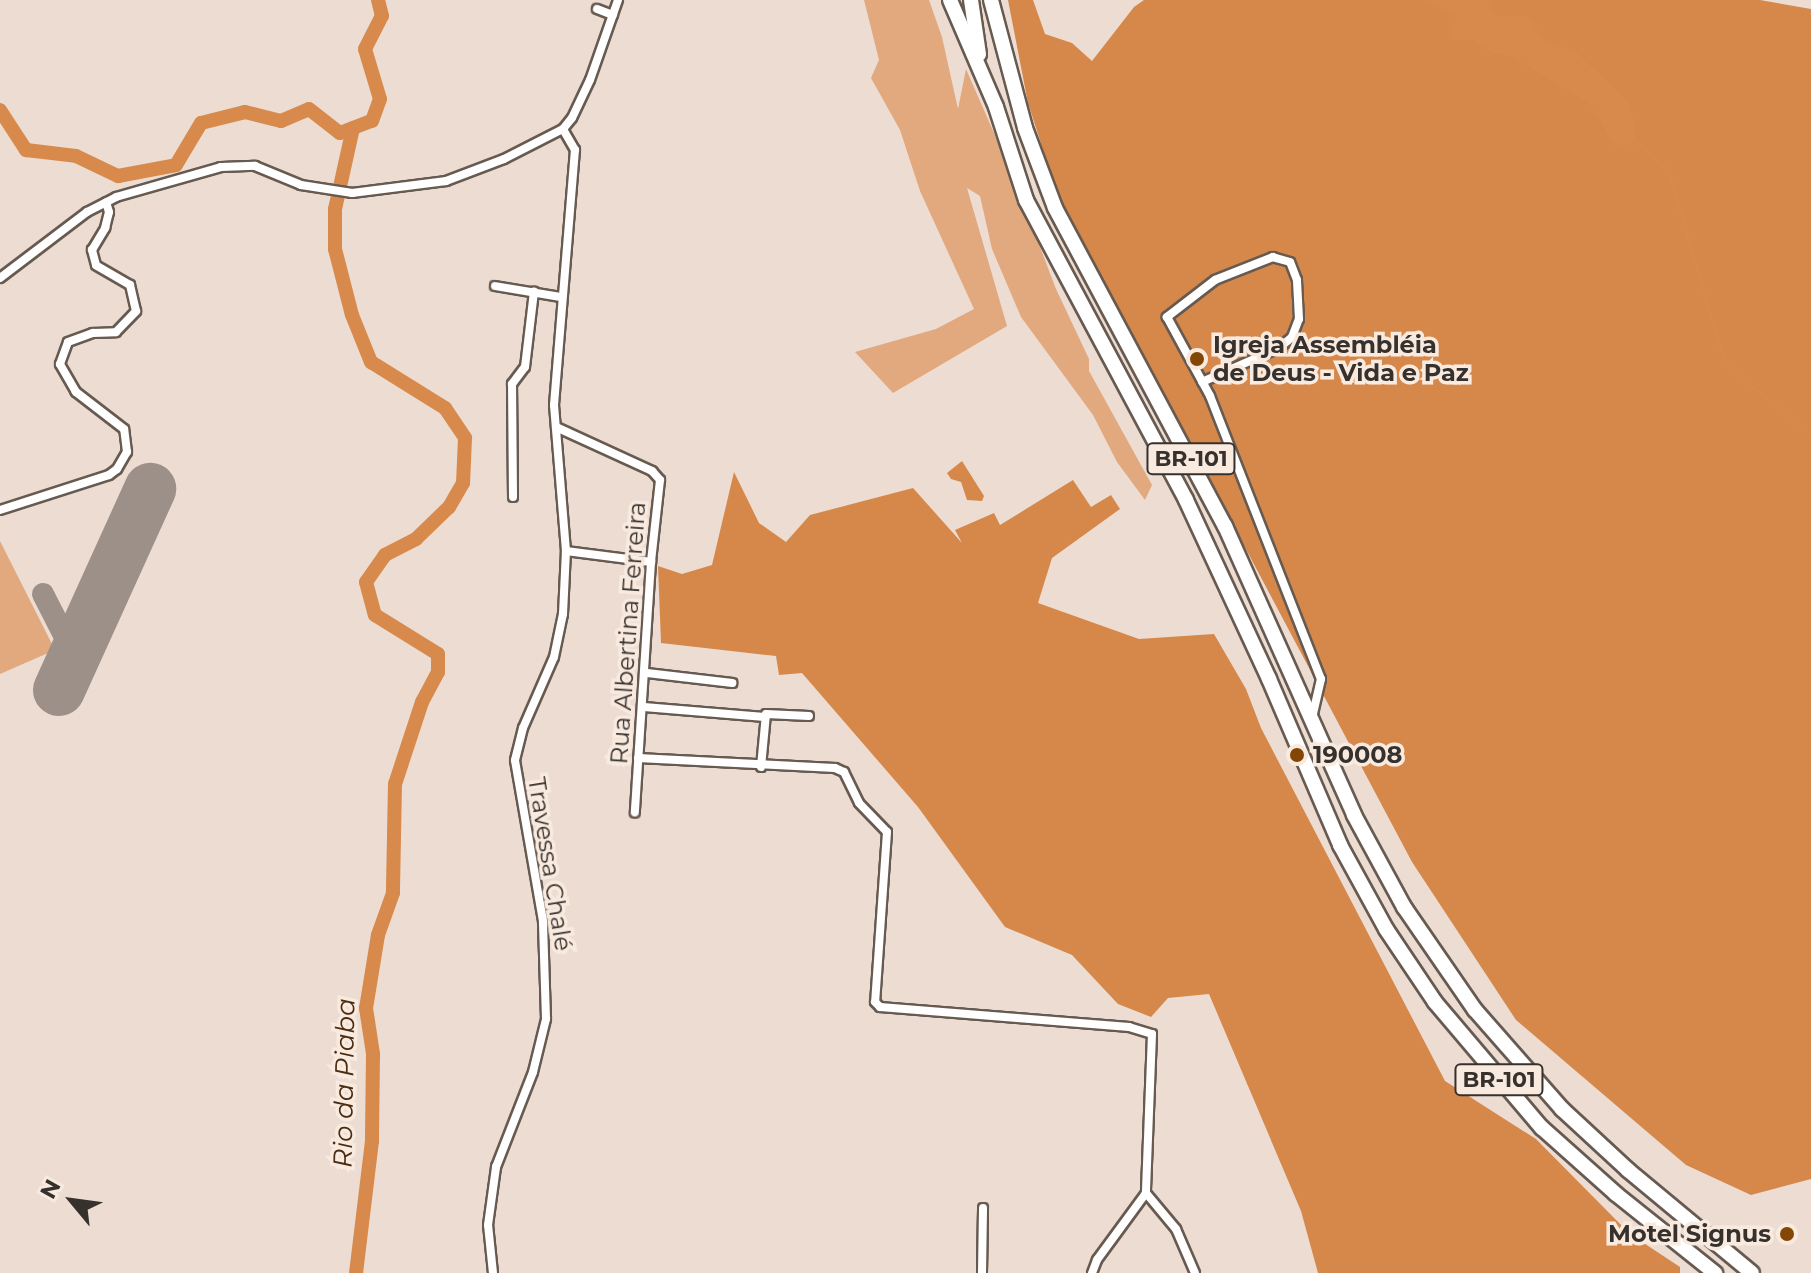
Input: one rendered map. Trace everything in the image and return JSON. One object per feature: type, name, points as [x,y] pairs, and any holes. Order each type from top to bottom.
[{"type":"highway","points":[[950,0],[981,70]]},
{"type":"highway","name":"BR-101","points":[[971,0],[981,70],[1026,200],[1195,519],[1346,856],[1386,929],[1427,992],[1489,1069],[1560,1145],[1715,1273]]},
{"type":"highway","name":"BR-101","points":[[994,0],[1025,128],[1055,208],[1225,526],[1354,815],[1404,907],[1475,1010],[1588,1135],[1752,1273]]},
{"type":"street","points":[[0,278],[87,212],[106,202],[233,164],[255,166],[301,185],[352,193],[386,191],[457,177],[504,159],[563,129],[581,104],[618,0]]},
{"type":"street","points":[[597,9],[613,15]]},
{"type":"street","name":"Travessa Chalé","points":[[493,1273],[488,1225],[496,1167],[533,1072],[546,1019],[543,921],[515,760],[523,728],[560,636],[566,551],[556,427],[555,369],[575,158],[573,142],[563,129]]},
{"type":"street","points":[[0,510],[109,475],[117,469],[127,452],[124,429],[76,392],[60,364],[68,342],[78,336],[116,332],[136,311],[130,285],[96,265],[92,250],[105,228],[109,212],[106,202]]},
{"type":"street","points":[[1202,382],[1279,348],[1292,337],[1299,319],[1297,280],[1290,262],[1273,257],[1215,280],[1167,317],[1202,382],[1321,679],[1311,718]]},
{"type":"street","points":[[495,286],[561,297]]},
{"type":"street","points":[[513,497],[512,384],[525,367],[534,292]]},
{"type":"street","name":"Rua Albertina Ferreira","points":[[556,427],[660,477],[651,562],[647,673],[635,812]]},
{"type":"street","points":[[566,551],[651,562]]},
{"type":"street","points":[[647,673],[732,683]]},
{"type":"street","points":[[644,707],[809,716]]},
{"type":"street","points":[[761,767],[766,716]]},
{"type":"street","points":[[638,758],[823,768],[844,772],[859,803],[887,832],[875,992],[876,1004],[882,1008],[1148,1030],[1153,1041],[1146,1193],[1097,1260],[1092,1273]]},
{"type":"street","points":[[1146,1193],[1176,1229],[1195,1273]]},
{"type":"street","points":[[982,1273],[983,1208]]},
{"type":"shaded area","points":[[864,0],[929,0],[942,37],[958,109],[966,69],[1015,181],[1056,289],[1089,359],[1089,371],[1152,485],[1145,500],[1117,462],[1093,415],[1021,317],[992,249],[980,196],[967,188],[1007,326],[893,393],[855,352],[936,329],[974,309],[920,191],[900,130],[871,78],[879,60]]},
{"type":"shaded area","points":[[1008,0],[1033,0],[1045,34],[1072,43],[1092,61],[1134,7],[1144,0],[1760,0],[1811,9],[1811,1179],[1751,1195],[1686,1165],[1516,1020],[1412,862],[1057,193],[1028,103]]},
{"type":"shaded area","points":[[1424,0],[1486,0],[1497,16],[1528,16],[1544,41],[1576,52],[1631,105],[1636,142],[1616,148],[1590,104],[1513,57],[1493,53],[1472,40],[1447,40],[1457,16]]},
{"type":"shaded area","points":[[962,461],[984,496],[982,501],[967,500],[961,482],[951,479],[947,473]]},
{"type":"shaded area","points":[[734,472],[759,523],[786,542],[810,515],[913,488],[962,543],[955,530],[994,513],[1000,525],[1073,480],[1091,507],[1111,495],[1120,509],[1052,558],[1038,603],[1139,639],[1214,634],[1246,689],[1261,728],[1445,1081],[1536,1139],[1630,1234],[1680,1267],[1680,1273],[1318,1273],[1301,1211],[1209,994],[1168,998],[1151,1017],[1118,1004],[1072,955],[1005,927],[918,807],[802,673],[779,675],[776,656],[661,643],[658,566],[682,574],[712,565]]},
{"type":"shaded area","points":[[0,541],[55,650],[0,674]]},
{"type":"waterway","points":[[0,110],[26,150],[76,156],[118,176],[176,165],[201,123],[245,112],[281,121],[309,109],[340,133],[372,121],[380,99],[365,49],[382,16],[378,0]]},
{"type":"waterway","name":"Rio da Piaba","points":[[353,128],[335,209],[335,249],[352,315],[371,362],[445,408],[465,438],[463,483],[449,507],[416,539],[385,555],[366,582],[375,615],[438,654],[438,672],[422,702],[395,784],[393,893],[378,935],[366,1008],[373,1054],[372,1141],[356,1273]]},
{"type":"waterway","points":[[1635,140],[1669,172],[1725,364],[1811,435]]},
{"type":"taxiway","points":[[43,594],[69,645],[78,648]]},
{"type":"runway","points":[[59,690],[150,489]]},
{"type":"place","name":"Igreja Assembléia de Deus - Vida e Paz","points":[[1197,359]]},
{"type":"place","name":"190008","points":[[1297,755]]},
{"type":"place","name":"Motel Signus","points":[[1787,1234]]}]
